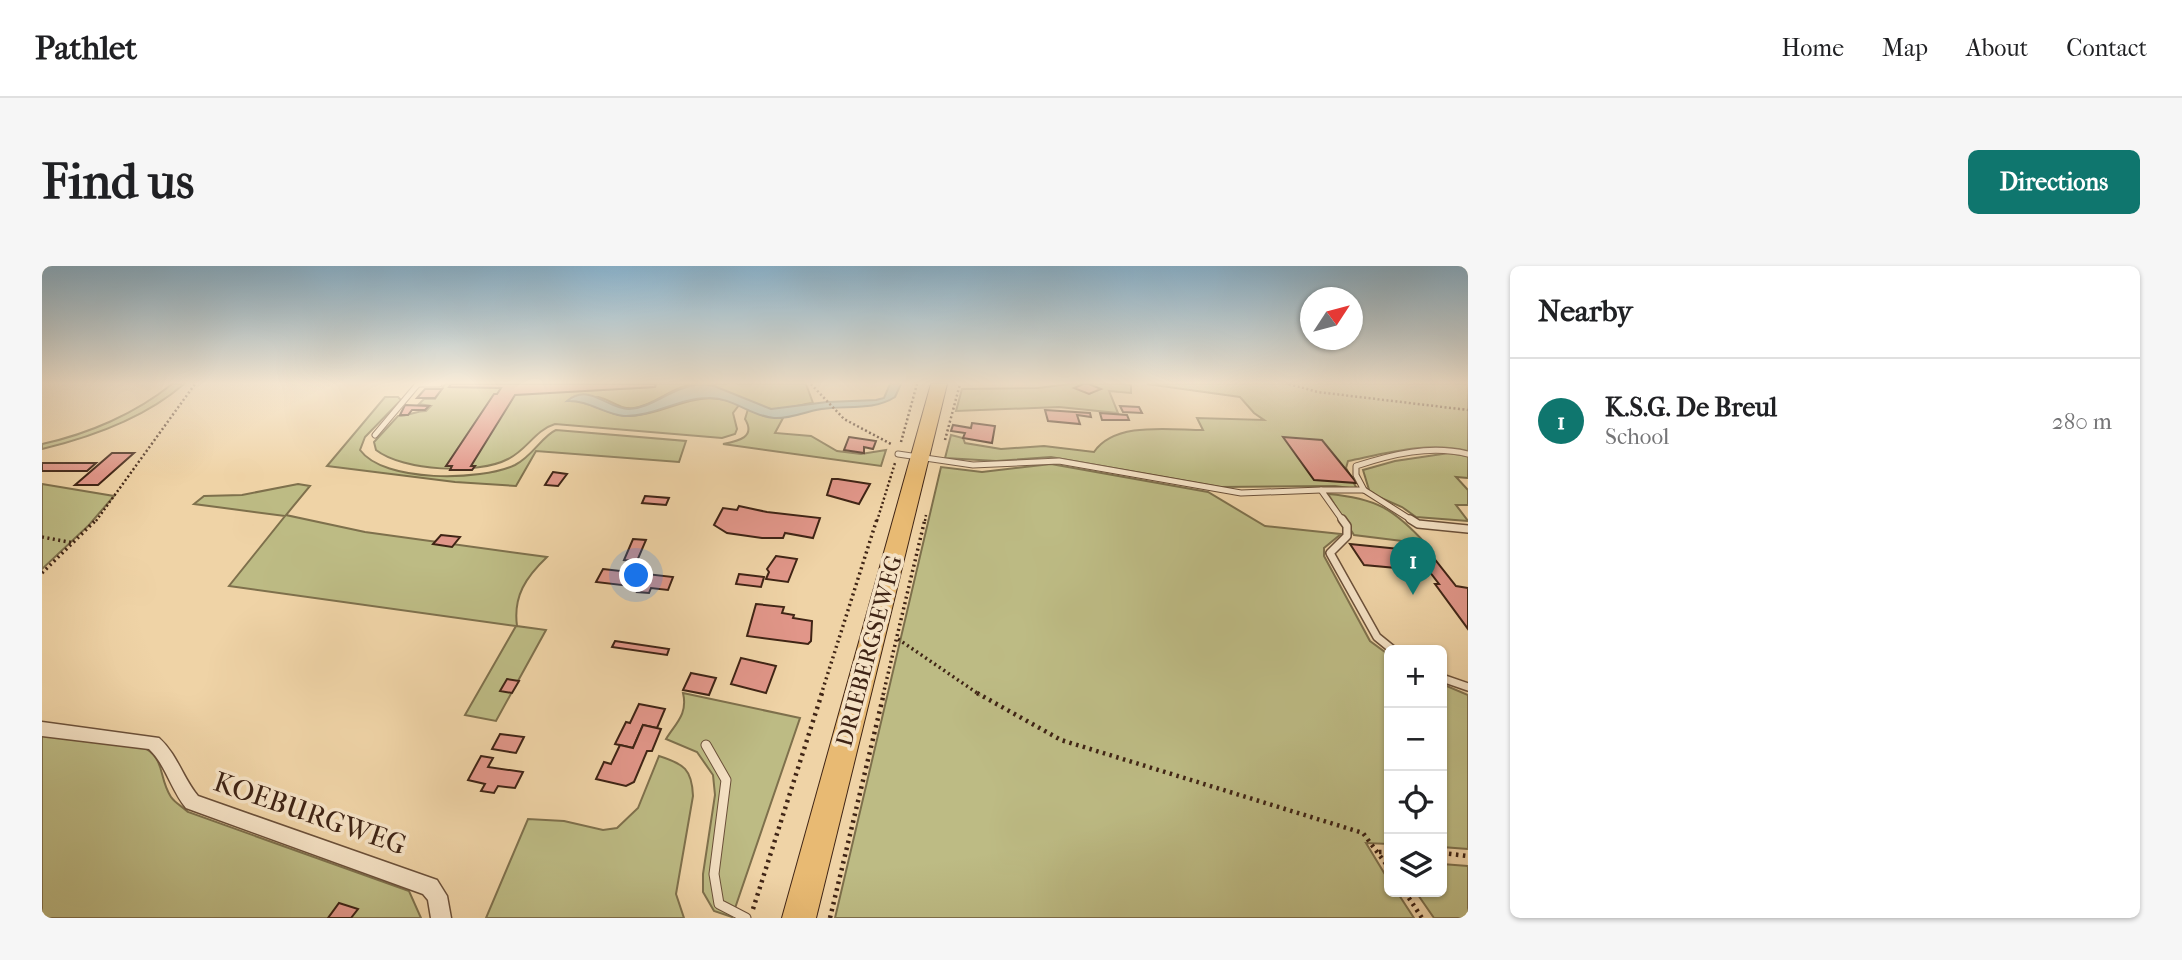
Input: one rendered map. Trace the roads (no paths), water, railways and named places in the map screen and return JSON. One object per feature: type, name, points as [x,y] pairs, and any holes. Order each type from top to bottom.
[{"type":"main road","name":"DRIEBERGSEWEG","points":[[799,918],[914,454],[928,414]]},
{"type":"street","name":"KOEBURGWEG","points":[[42,729],[153,743],[161,749],[176,782],[192,802],[430,887],[437,896],[441,918]]},
{"type":"lane","points":[[375,435],[392,414]]},
{"type":"lane","points":[[1468,454],[1457,450],[1423,451],[1356,466],[1356,475],[1364,490],[1418,524],[1468,529]]},
{"type":"lane","points":[[914,454],[997,465],[1059,461],[1241,493],[1364,490]]},
{"type":"lane","points":[[1321,490],[1347,526],[1347,536],[1330,553],[1377,637],[1387,645]]},
{"type":"lane","points":[[1447,680],[1468,687]]},
{"type":"lane","points":[[706,745],[726,780],[714,874],[719,904],[748,918]]},
{"type":"water","points":[[758,414],[800,414],[780,418]]},
{"type":"place","name":"K.S.G. De Breul","points":[[1413,595]]}]
